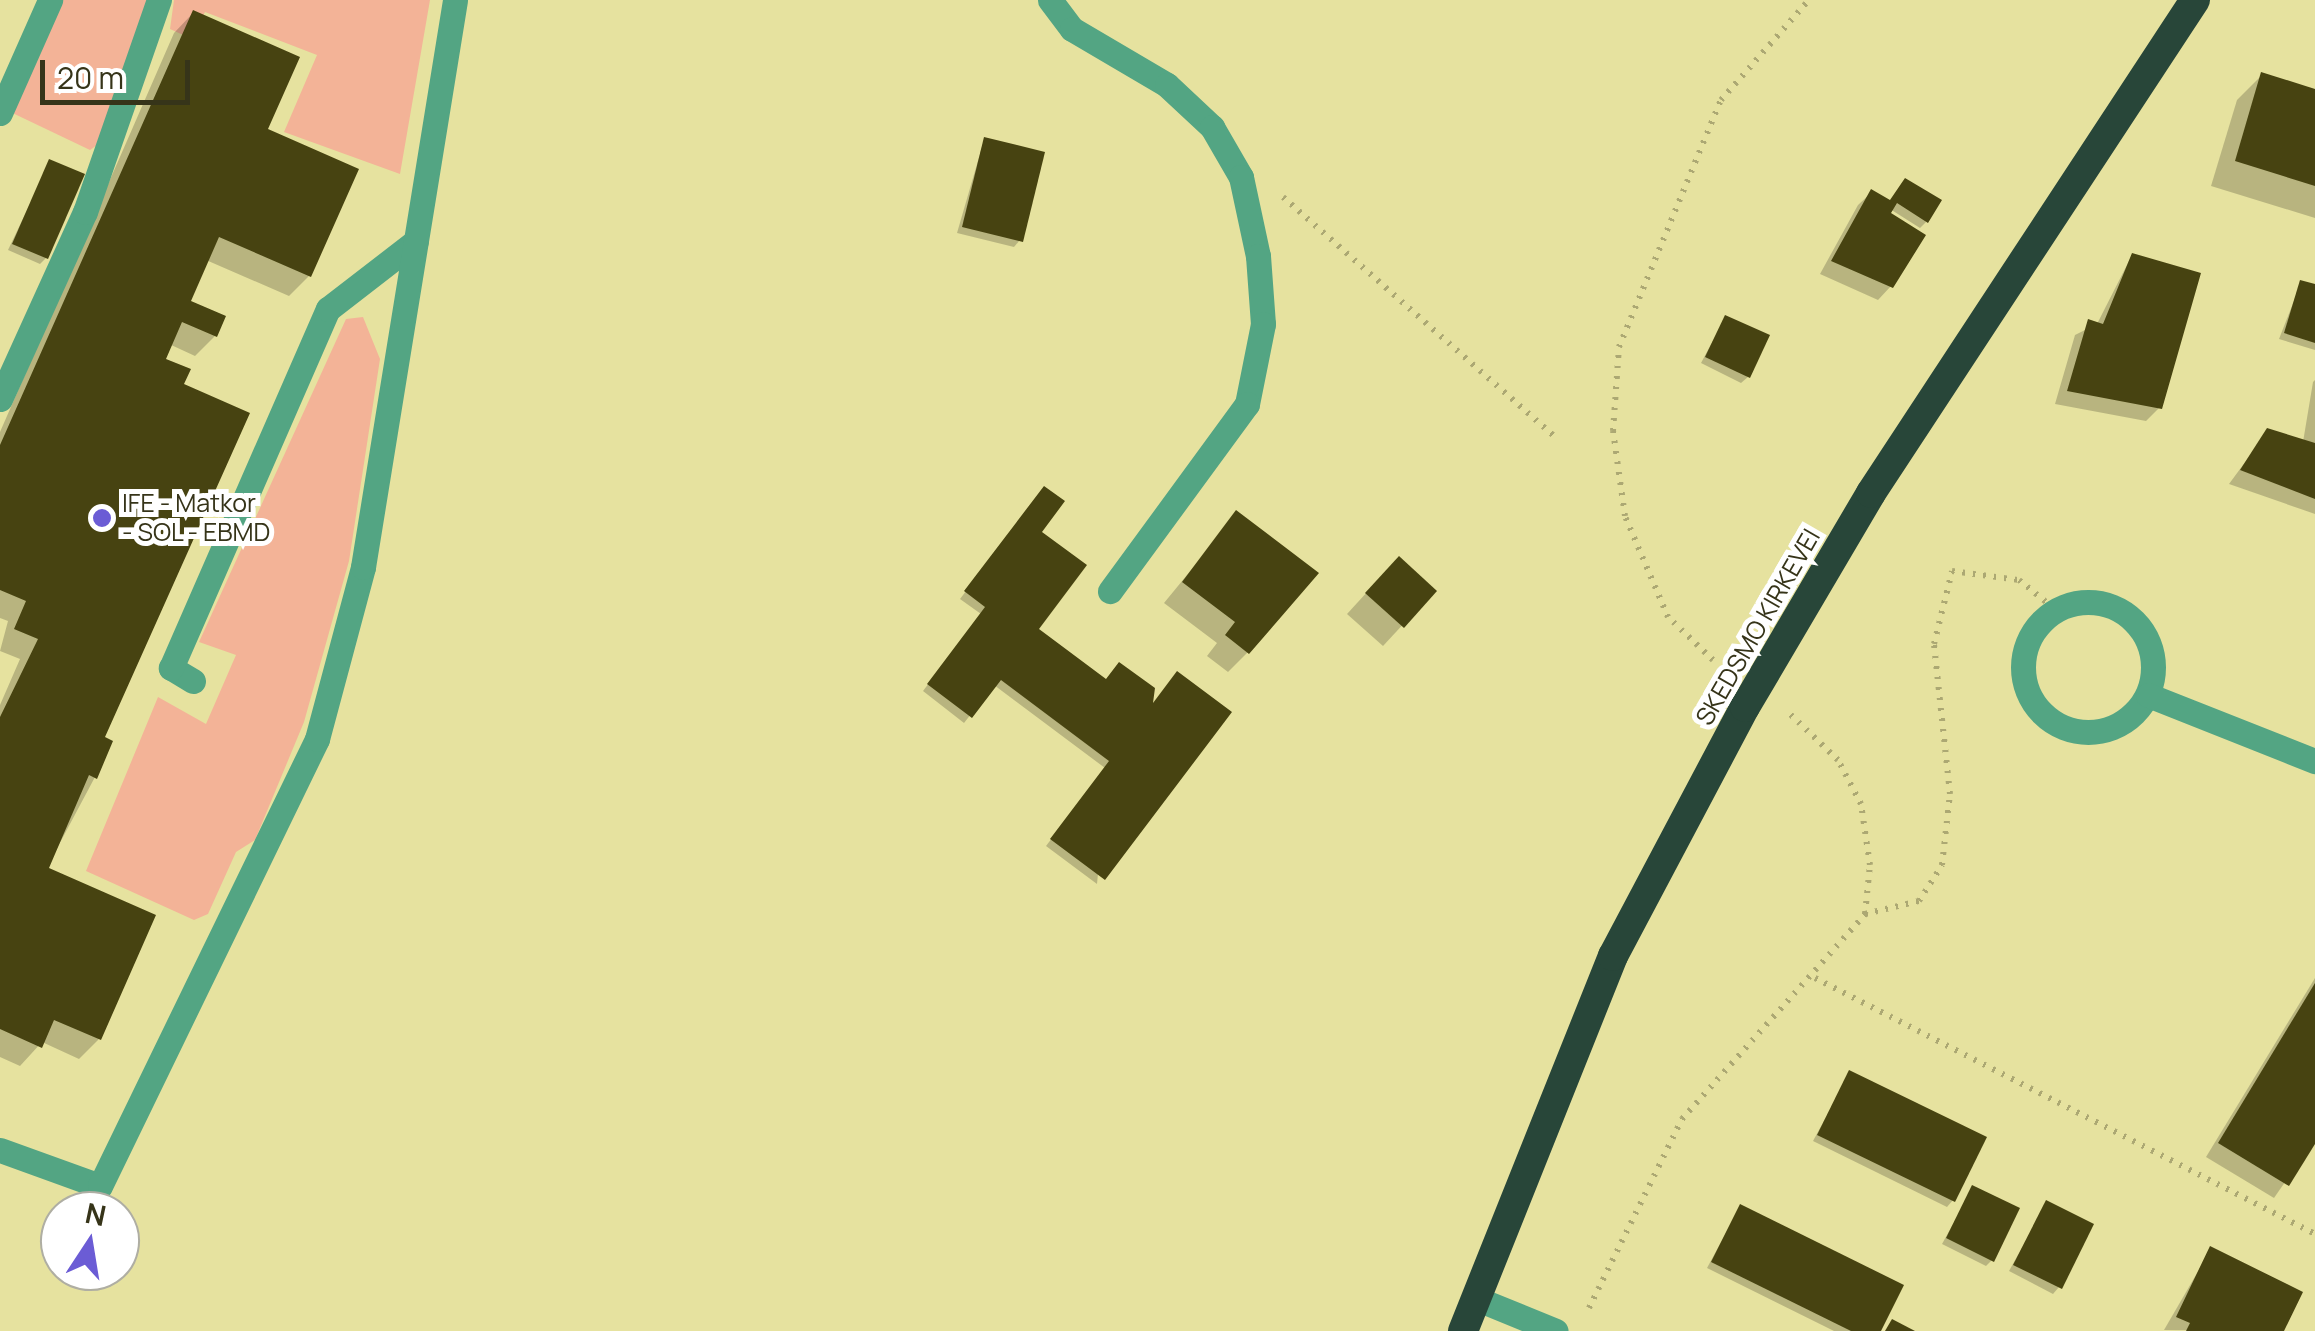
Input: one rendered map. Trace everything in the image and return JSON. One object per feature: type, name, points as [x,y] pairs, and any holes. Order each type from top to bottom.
[{"type":"highway","name":"SKEDSMO KIRKEVEI","points":[[1463,1331],[1613,956],[1744,708],[1872,493],[2195,0]]},
{"type":"street","points":[[0,113],[50,0]]},
{"type":"street","points":[[0,399],[84,212],[159,0]]},
{"type":"street","points":[[0,1150],[100,1186],[317,740],[363,567],[455,0]]},
{"type":"street","points":[[1050,0],[1072,29],[1201,117],[1241,178],[1258,256],[1259,372],[1224,442],[1110,590]]},
{"type":"street","points":[[193,682],[170,668],[328,309],[416,240]]},
{"type":"street","points":[[2109,605],[2132,618],[2152,654],[2148,695],[2107,730],[2054,724],[2024,680],[2036,628],[2056,610],[2109,605]]},
{"type":"street","points":[[2148,695],[2315,760]]},
{"type":"street","points":[[1476,1298],[1556,1331]]},
{"type":"path","points":[[1713,660],[1668,616],[1636,553],[1613,431],[1619,347],[1713,114],[1809,0]]},
{"type":"path","points":[[1241,178],[1306,212],[1556,438]]},
{"type":"path","points":[[1864,914],[1920,901],[1942,865],[1950,794],[1934,644],[1952,571],[2019,580],[2056,610]]},
{"type":"path","points":[[1589,1308],[1682,1119],[1750,1035],[1815,978],[1864,914],[1870,866],[1861,804],[1838,760],[1790,714]]},
{"type":"path","points":[[1815,978],[2315,1234]]},
{"type":"shaded area","points":[[50,0],[159,0],[113,134],[90,150],[2,108]]},
{"type":"shaded area","points":[[174,0],[430,0],[400,174],[284,132],[317,55],[205,12],[192,39],[170,29]]},
{"type":"shaded area","points":[[363,317],[380,359],[349,561],[304,722],[255,840],[236,852],[208,914],[194,920],[86,871],[158,697],[206,724],[236,655],[199,642],[346,319]]},
{"type":"building","name":"IFE - Matkor - SOL - EBMD","points":[[193,10],[300,57],[268,129],[359,169],[311,277],[219,237],[191,301],[226,316],[217,337],[182,322],[166,359],[191,369],[184,384],[250,413],[105,737],[113,741],[97,779],[89,775],[49,868],[156,915],[101,1040],[54,1020],[42,1048],[0,1029],[0,717],[38,639],[14,629],[26,601],[0,590],[0,445]]},
{"type":"building","points":[[2261,72],[2315,89],[2315,186],[2235,161]]},
{"type":"building","points":[[984,137],[1045,152],[1023,242],[962,227]]},
{"type":"building","points":[[49,159],[85,174],[48,259],[12,244]]},
{"type":"building","points":[[1905,178],[1942,200],[1928,223],[1897,203],[1891,213],[1926,235],[1893,288],[1831,261],[1871,189],[1890,200]]},
{"type":"building","points":[[2132,253],[2201,273],[2162,409],[2067,391],[2088,319],[2103,324]]},
{"type":"building","points":[[2300,280],[2315,284],[2315,343],[2284,333]]},
{"type":"building","points":[[1725,315],[1770,335],[1750,378],[1705,357]]},
{"type":"building","points":[[2267,428],[2315,443],[2315,499],[2240,470]]},
{"type":"building","points":[[1044,486],[1065,501],[1042,532],[1087,565],[1039,629],[1106,679],[1119,662],[1155,688],[1153,703],[1177,671],[1232,712],[1105,880],[1050,839],[1109,761],[1001,680],[972,718],[927,684],[985,607],[964,591]]},
{"type":"building","points":[[1236,510],[1319,573],[1249,654],[1225,635],[1235,622],[1182,582]]},
{"type":"building","points":[[1399,556],[1437,591],[1404,628],[1365,593]]},
{"type":"building","points":[[2315,983],[2315,1144],[2289,1186],[2218,1143]]},
{"type":"building","points":[[1849,1070],[1987,1137],[1955,1202],[1817,1135]]},
{"type":"building","points":[[1972,1185],[2020,1208],[1994,1262],[1946,1238]]},
{"type":"building","points":[[2046,1200],[2094,1224],[2062,1289],[2013,1265]]},
{"type":"building","points":[[1740,1204],[1904,1285],[1881,1331],[1851,1331],[1711,1262]]},
{"type":"building","points":[[2210,1246],[2303,1292],[2284,1331],[2186,1331],[2190,1323],[2176,1317]]},
{"type":"building","points":[[1892,1319],[1915,1331],[1885,1331]]},
{"type":"place","name":"IFE - Matkor - SOL - EBMD","points":[[102,518]]}]
